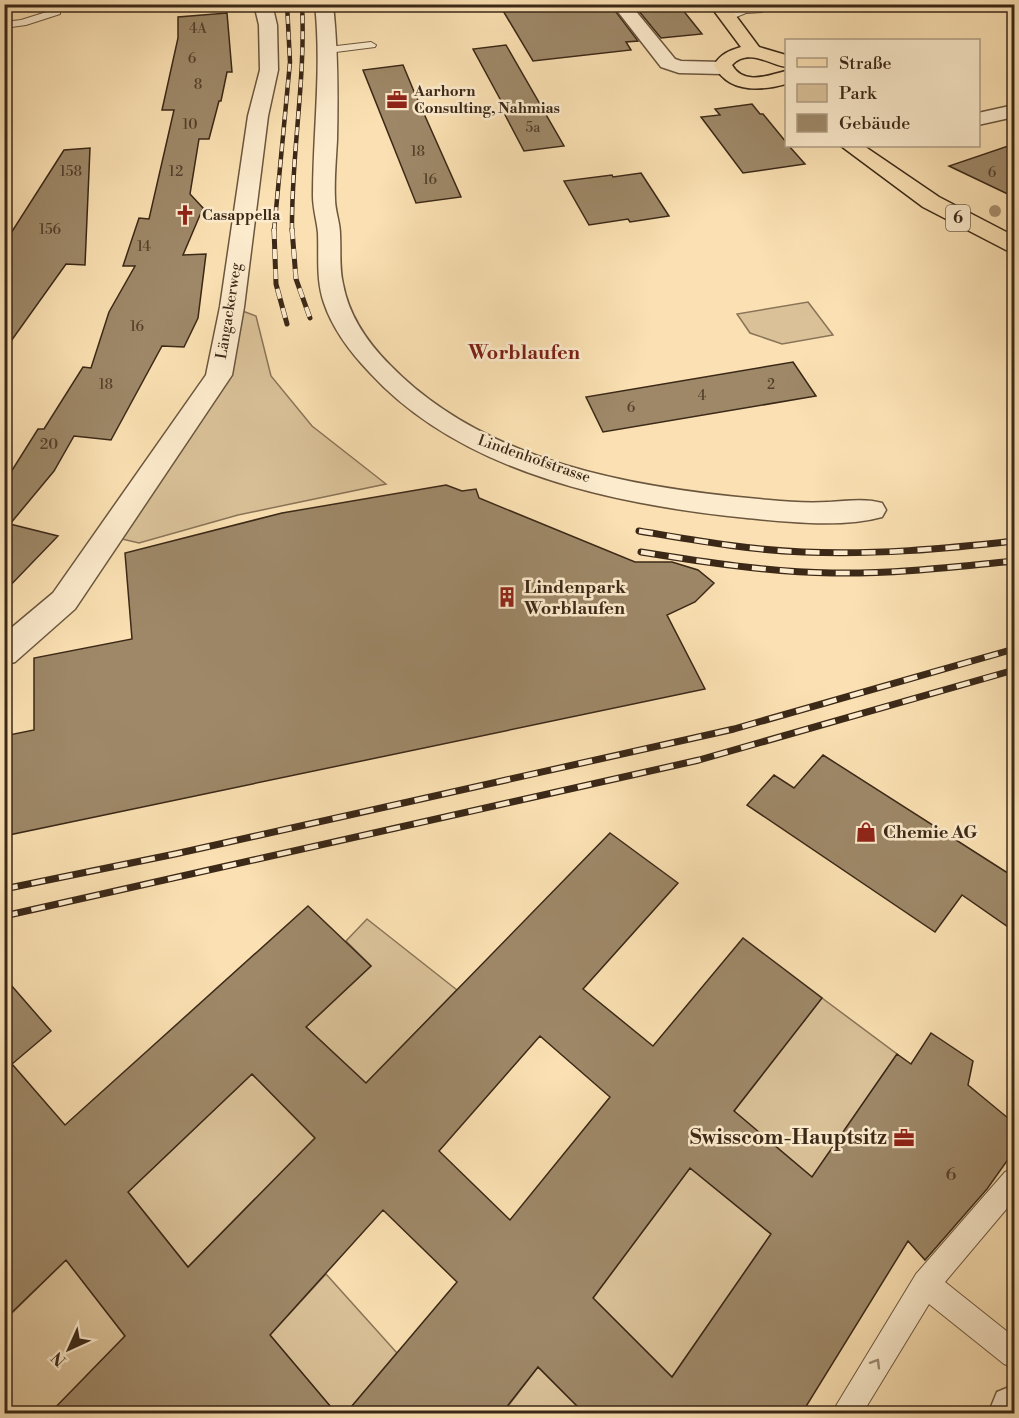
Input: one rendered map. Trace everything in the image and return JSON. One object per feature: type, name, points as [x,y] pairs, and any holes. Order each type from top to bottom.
[{"type":"main road","points":[[723,10],[753,52]]},
{"type":"main road","points":[[782,84],[746,81],[730,76],[723,68],[723,63],[737,54],[753,52],[771,55],[785,62]]},
{"type":"main road","name":"6","points":[[851,147],[931,202],[1014,245]]},
{"type":"street","name":"Längackerweg","points":[[4,653],[64,601],[219,375],[232,307],[258,116],[269,70],[268,25],[263,4]]},
{"type":"street","name":"Lindenhofstrasse","points":[[324,4],[328,50],[324,206],[329,229],[329,278],[343,320],[354,338],[381,371],[437,418],[482,443],[531,462],[589,480],[661,495],[745,507],[803,512],[872,510]]},
{"type":"street","points":[[620,4],[668,63],[679,67],[723,68]]},
{"type":"street","points":[[980,119],[1014,111]]},
{"type":"street","points":[[1012,1413],[1014,1409]]},
{"type":"lane","points":[[723,10],[762,9],[760,4]]},
{"type":"lane","points":[[4,25],[22,23],[56,12]]},
{"type":"lane","points":[[328,50],[372,45]]},
{"type":"lane","points":[[845,1413],[926,1284],[1014,1181]]},
{"type":"lane","points":[[926,1284],[1014,1354]]},
{"type":"green space","points":[[808,302],[833,335],[782,344],[750,333],[737,314]]},
{"type":"green space","points":[[232,307],[256,316],[271,376],[312,426],[386,484],[238,515],[139,543],[109,536],[219,375]]},
{"type":"green space","points":[[367,919],[457,990],[366,1083],[306,1027],[371,966],[346,941]]},
{"type":"green space","points":[[822,998],[897,1054],[812,1177],[734,1111]]},
{"type":"green space","points":[[252,1074],[315,1138],[188,1267],[128,1192]]},
{"type":"green space","points":[[690,1168],[771,1234],[672,1377],[593,1298]]},
{"type":"green space","points":[[66,1260],[125,1336],[50,1413],[5,1414],[5,1320]]},
{"type":"green space","points":[[326,1274],[397,1353],[346,1413],[336,1413],[270,1335]]},
{"type":"green space","points":[[538,1367],[584,1413],[502,1414]]},
{"type":"building","points":[[499,4],[538,4],[540,7],[610,4],[638,41],[626,42],[631,50],[533,61]]},
{"type":"building","points":[[633,4],[678,4],[702,34],[661,38]]},
{"type":"building","points":[[227,13],[232,72],[227,72],[209,139],[199,139],[190,194],[203,208],[183,255],[206,254],[198,318],[184,347],[162,346],[111,440],[74,436],[54,471],[10,524],[58,536],[4,592],[4,483],[38,429],[44,429],[83,367],[91,368],[109,312],[135,266],[123,266],[139,218],[149,219],[174,110],[162,110],[178,38],[178,17]]},
{"type":"building","points":[[506,45],[564,146],[524,151],[503,111],[506,110],[473,49]]},
{"type":"building","points":[[403,65],[461,197],[416,203],[363,70]]},
{"type":"building","points":[[752,104],[785,141],[785,147],[790,147],[805,164],[743,173],[701,117],[720,115],[715,109]]},
{"type":"building","points":[[1014,144],[1014,197],[949,166]]},
{"type":"building","points":[[90,148],[85,265],[66,264],[4,351],[4,244],[64,150]]},
{"type":"building","points":[[641,173],[669,216],[589,225],[564,181],[612,175],[613,177]]},
{"type":"building","points":[[793,362],[816,396],[603,432],[586,397]]},
{"type":"building","points":[[446,485],[462,491],[476,489],[479,498],[635,562],[672,562],[698,570],[714,583],[695,602],[667,615],[705,689],[4,836],[4,736],[34,730],[34,658],[132,639],[125,553],[282,513]]},
{"type":"building","name":"Chemie AG","points":[[823,755],[1014,877],[1014,931],[962,895],[935,932],[747,805],[774,775],[794,788]]},
{"type":"building","points":[[610,833],[678,883],[583,989],[653,1046],[743,938],[822,998],[734,1111],[812,1177],[897,1054],[911,1064],[931,1033],[973,1061],[968,1085],[1014,1123],[1014,1151],[987,1189],[925,1260],[908,1241],[802,1413],[584,1413],[538,1367],[502,1413],[346,1413],[457,1282],[383,1210],[270,1335],[336,1413],[50,1413],[125,1336],[66,1260],[4,1320],[4,977],[51,1031],[12,1064],[65,1125],[308,906],[371,966],[306,1027],[366,1083]],"holes":[[[540,1036],[610,1097],[510,1220],[439,1151]],[[252,1074],[315,1138],[188,1267],[128,1192]],[[690,1168],[771,1234],[672,1377],[593,1298]]]},
{"type":"railway","points":[[274,230],[290,62],[287,4]]},
{"type":"railway","points":[[292,229],[302,61],[302,4]]},
{"type":"railway","points":[[292,229],[296,279],[310,318]]},
{"type":"railway","points":[[274,230],[276,284],[287,324]]},
{"type":"railway","points":[[639,531],[741,547],[830,553],[909,551],[1014,541]]},
{"type":"railway","points":[[641,552],[760,569],[832,573],[946,568],[1014,561]]},
{"type":"railway","points":[[4,889],[175,854],[734,729],[1014,649]]},
{"type":"railway","points":[[8,915],[4,916],[699,760],[1014,670]]},
{"type":"place","name":"Aarhorn Consulting, Nahmias","points":[[397,100]]},
{"type":"place","name":"Casappella","points":[[185,215]]},
{"type":"place","name":"Lindenpark Worblaufen","points":[[507,597]]},
{"type":"place","name":"Chemie AG","points":[[866,832]]},
{"type":"place","name":"Swisscom-Hauptsitz","points":[[904,1138]]},
{"type":"district","name":"Worblaufen","points":[[524,353]]}]
